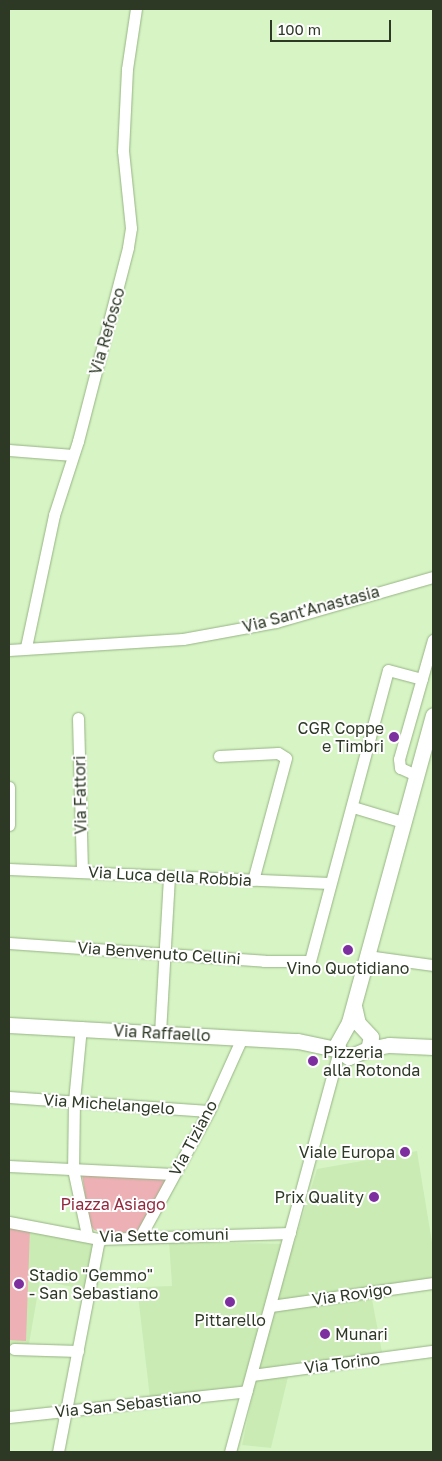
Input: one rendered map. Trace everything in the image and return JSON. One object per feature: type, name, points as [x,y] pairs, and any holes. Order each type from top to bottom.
[{"type":"main road","points":[[342,1045],[416,775],[428,752],[433,715]]},
{"type":"main road","points":[[354,1006],[355,1017],[371,1037],[368,1049]]},
{"type":"main road","name":"Via Raffaello","points":[[9,1025],[81,1027],[342,1045]]},
{"type":"main road","points":[[342,1045],[356,1028],[366,1030],[389,1045]]},
{"type":"main road","points":[[342,1045],[368,1049],[389,1045],[433,1047]]},
{"type":"street","name":"Via Refosco","points":[[26,647],[54,515],[73,455],[128,247],[131,228],[123,151],[127,69],[136,9]]},
{"type":"street","points":[[9,450],[73,455]]},
{"type":"street","name":"Via Sant'Anastasia","points":[[9,650],[26,647],[88,647],[183,639],[276,622],[433,578]]},
{"type":"street","points":[[416,775],[400,768],[399,759],[433,640]]},
{"type":"street","points":[[330,883],[353,808],[388,670],[422,679]]},
{"type":"street","name":"Via Fattori","points":[[78,718],[82,872]]},
{"type":"street","points":[[219,756],[278,753],[286,758],[253,880]]},
{"type":"street","points":[[9,787],[9,825]]},
{"type":"street","points":[[353,808],[403,822]]},
{"type":"street","name":"Via Luca della Robbia","points":[[9,869],[330,883]]},
{"type":"street","points":[[160,1033],[169,877]]},
{"type":"street","name":"Via Benvenuto Cellini","points":[[9,943],[166,954],[310,961],[330,883]]},
{"type":"street","points":[[367,956],[433,965]]},
{"type":"street","points":[[81,1027],[74,1101],[73,1169],[86,1235]]},
{"type":"street","name":"Via Tiziano","points":[[140,1237],[209,1110],[242,1038]]},
{"type":"street","points":[[230,1452],[342,1045]]},
{"type":"street","name":"Via Michelangelo","points":[[9,1097],[209,1110]]},
{"type":"street","points":[[9,1166],[173,1174]]},
{"type":"street","name":"Via Sette comuni","points":[[9,1222],[68,1231],[99,1239],[290,1233]]},
{"type":"street","points":[[58,1452],[99,1239]]},
{"type":"street","name":"Via Rovigo","points":[[271,1306],[433,1283]]},
{"type":"street","points":[[14,1349],[78,1351]]},
{"type":"street","name":"Via Torino","points":[[252,1375],[433,1351]]},
{"type":"street","name":"Via San Sebastiano","points":[[9,1417],[247,1391]]},
{"type":"shaded area","points":[[417,1151],[433,1248],[433,1279],[371,1294],[382,1352],[289,1373],[271,1448],[242,1445],[253,1394],[151,1407],[137,1287],[172,1286],[169,1242],[294,1244],[317,1169]]},
{"type":"shaded area","points":[[9,1222],[97,1244],[85,1289],[40,1281],[29,1344],[11,1345],[9,1381]]},
{"type":"green space","name":"Piazza Asiago","points":[[82,1174],[167,1178],[137,1232],[106,1233],[94,1230],[89,1223]]},
{"type":"green space","name":"Stadio \"Gemmo\" - San Sebastiano","points":[[9,1228],[30,1228],[26,1341],[9,1340]]},
{"type":"place","name":"CGR Coppe e Timbri","points":[[394,737]]},
{"type":"place","name":"Vino Quotidiano","points":[[348,950]]},
{"type":"place","name":"Pizzeria alla Rotonda","points":[[313,1061]]},
{"type":"place","name":"Viale Europa","points":[[405,1152]]},
{"type":"place","name":"Prix Quality","points":[[374,1197]]},
{"type":"place","name":"Stadio \"Gemmo\" - San Sebastiano","points":[[19,1284]]},
{"type":"place","name":"Pittarello","points":[[230,1302]]},
{"type":"place","name":"Munari","points":[[325,1334]]}]
